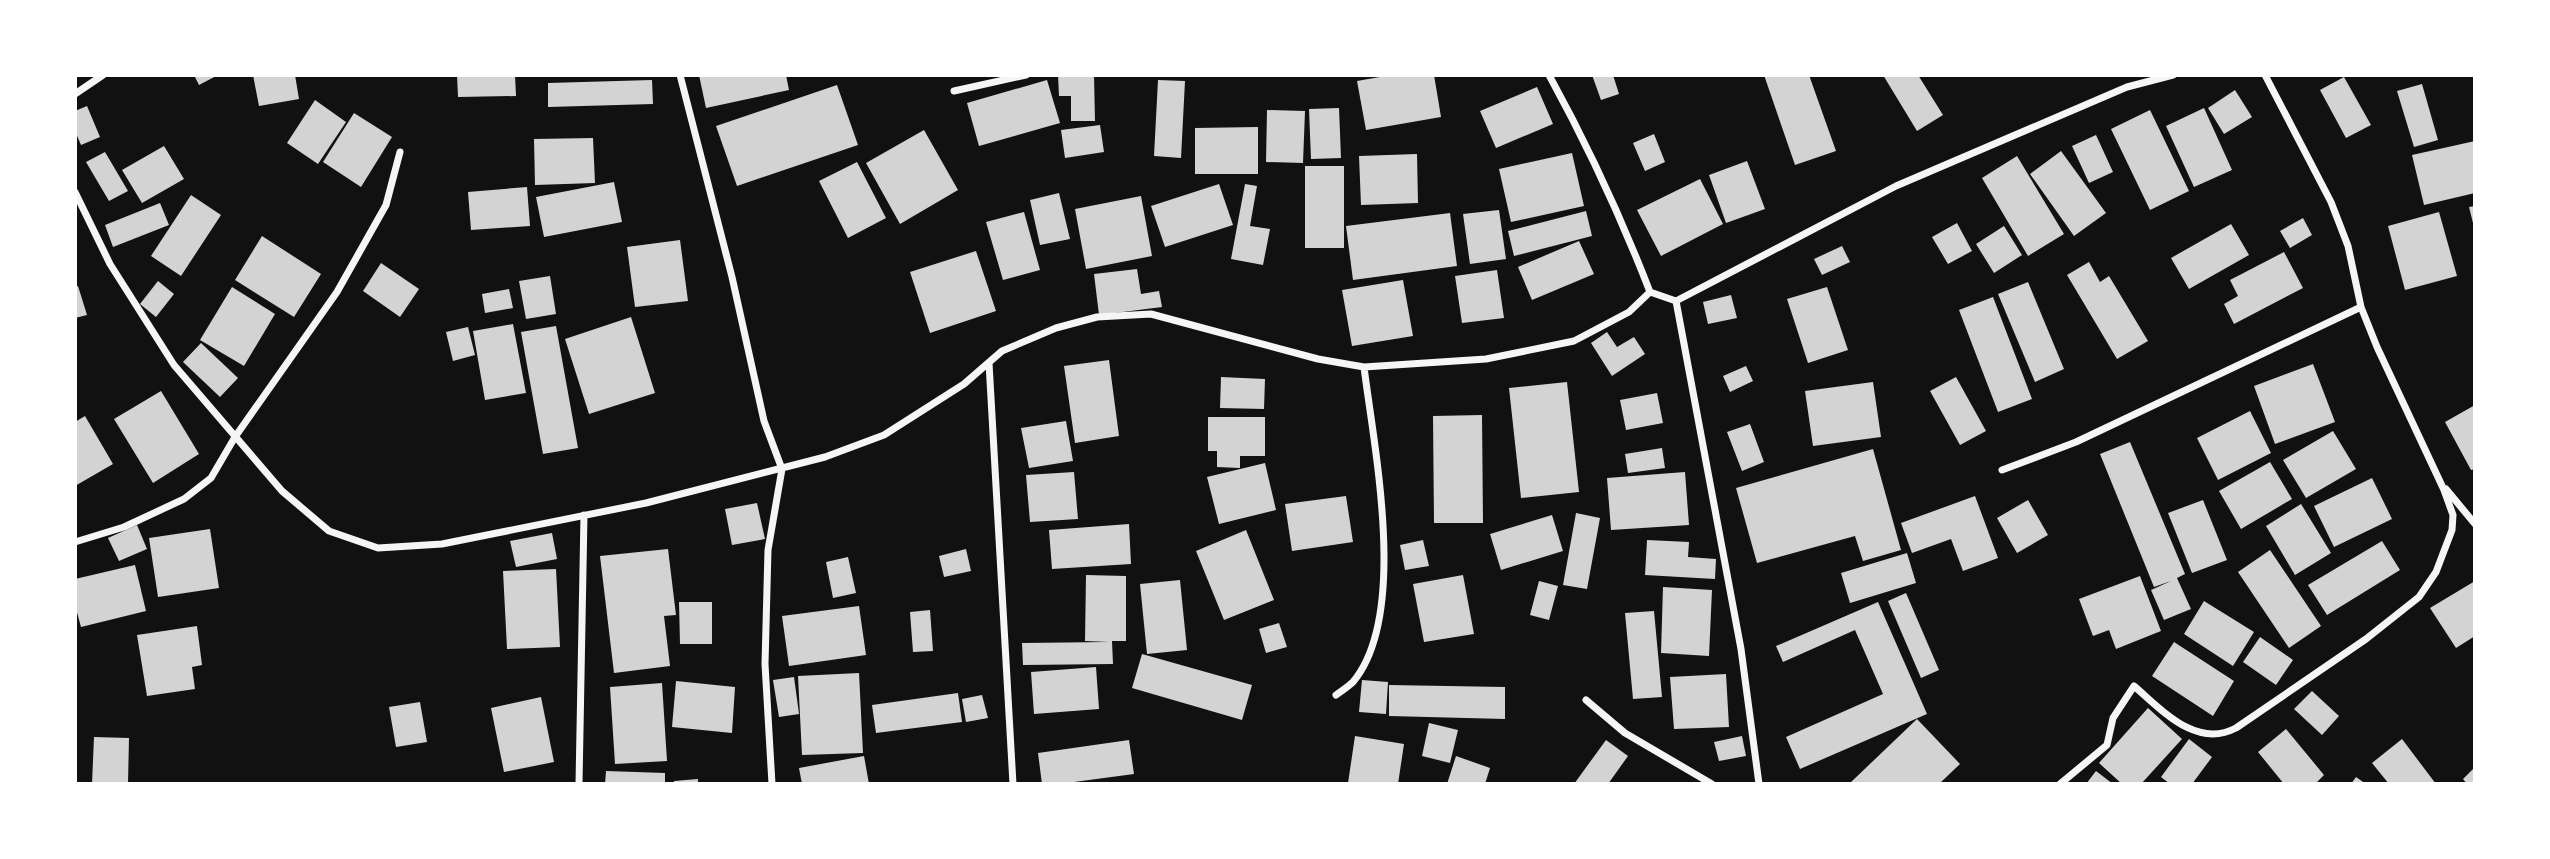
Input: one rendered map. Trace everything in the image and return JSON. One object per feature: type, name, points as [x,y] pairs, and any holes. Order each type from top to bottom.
[{"type":"street","points":[[75,94],[103,75]]},
{"type":"street","points":[[680,75],[732,277],[764,421],[782,469],[768,550],[765,651],[772,784]]},
{"type":"street","points":[[954,92],[1026,75]]},
{"type":"street","points":[[1549,75],[1583,136],[1615,204],[1650,292],[1675,301],[1896,186],[2127,87],[2173,75]]},
{"type":"street","points":[[2060,784],[2107,745],[2113,718],[2134,686],[2183,727],[2211,735],[2225,734],[2366,639],[2419,597],[2436,572],[2452,530],[2453,515],[2440,482],[2376,347],[2361,307],[2348,246],[2331,202],[2265,75]]},
{"type":"street","points":[[75,542],[124,527],[184,499],[211,478],[235,436],[337,292],[386,205],[400,152]]},
{"type":"street","points":[[75,192],[110,264],[174,365],[282,491],[328,531],[377,548],[442,544],[646,503],[825,457],[884,435],[964,384],[1002,351],[1056,328],[1097,317],[1151,314],[1318,359],[1364,367],[1486,359],[1574,341],[1629,312],[1650,292]]},
{"type":"street","points":[[1675,301],[1741,649],[1759,784]]},
{"type":"street","points":[[2002,470],[2076,442],[2361,307]]},
{"type":"street","points":[[989,363],[1013,784]]},
{"type":"street","points":[[1336,695],[1353,682],[1367,657],[1384,593],[1384,535],[1364,367]]},
{"type":"street","points":[[2440,482],[2475,524]]},
{"type":"street","points":[[579,784],[584,515]]},
{"type":"street","points":[[1587,700],[1625,733],[1712,784]]},
{"type":"building","points":[[194,75],[218,75],[199,85]]},
{"type":"building","points":[[253,75],[295,75],[299,99],[259,106]]},
{"type":"building","points":[[457,75],[515,75],[516,96],[458,97]]},
{"type":"building","points":[[699,75],[786,75],[789,90],[706,108]]},
{"type":"building","points":[[1058,75],[1094,75],[1095,121],[1071,121],[1071,96],[1059,96]]},
{"type":"building","points":[[1391,75],[1434,75],[1441,117],[1366,130],[1357,81]]},
{"type":"building","points":[[1592,75],[1613,75],[1619,94],[1601,100]]},
{"type":"building","points":[[1764,75],[1809,75],[1836,151],[1795,165]]},
{"type":"building","points":[[1883,75],[1918,75],[1943,115],[1917,131]]},
{"type":"building","points":[[2344,77],[2371,125],[2346,138],[2320,90]]},
{"type":"building","points":[[652,80],[653,104],[548,107],[548,83]]},
{"type":"building","points":[[1047,80],[1060,123],[979,146],[967,103]]},
{"type":"building","points":[[1158,80],[1185,81],[1181,158],[1154,156]]},
{"type":"building","points":[[2422,84],[2438,140],[2414,147],[2397,91]]},
{"type":"building","points":[[837,85],[858,145],[737,186],[716,126]]},
{"type":"building","points":[[1537,87],[1553,124],[1496,148],[1480,111]]},
{"type":"building","points":[[2235,90],[2252,117],[2224,134],[2208,108]]},
{"type":"building","points":[[315,100],[346,122],[318,164],[287,143]]},
{"type":"building","points":[[87,106],[100,137],[81,145],[75,131],[75,111]]},
{"type":"building","points":[[1339,108],[1341,158],[1311,159],[1309,109]]},
{"type":"building","points":[[2204,108],[2232,170],[2194,187],[2166,126]]},
{"type":"building","points":[[1267,110],[1305,111],[1303,163],[1266,162]]},
{"type":"building","points":[[2150,110],[2189,191],[2150,210],[2111,129]]},
{"type":"building","points":[[354,113],[392,137],[361,187],[323,162]]},
{"type":"building","points":[[1100,125],[1104,152],[1065,158],[1061,130]]},
{"type":"building","points":[[1258,127],[1258,174],[1195,174],[1195,128]]},
{"type":"building","points":[[924,130],[958,190],[900,224],[866,163]]},
{"type":"building","points":[[1654,134],[1665,162],[1645,171],[1633,143]]},
{"type":"building","points":[[2096,135],[2113,172],[2089,183],[2072,146]]},
{"type":"building","points":[[593,138],[595,183],[535,185],[534,139]]},
{"type":"building","points":[[2475,141],[2475,193],[2424,205],[2412,155]]},
{"type":"building","points":[[164,146],[184,179],[142,203],[122,170]]},
{"type":"building","points":[[2061,151],[2106,213],[2074,236],[2030,174]]},
{"type":"building","points":[[105,152],[128,191],[109,201],[86,162]]},
{"type":"building","points":[[1572,153],[1584,206],[1511,222],[1499,169]]},
{"type":"building","points":[[1417,154],[1418,203],[1361,205],[1359,156]]},
{"type":"building","points":[[2017,156],[2064,234],[2028,256],[1982,178]]},
{"type":"building","points":[[1747,161],[1765,209],[1726,223],[1709,175]]},
{"type":"building","points":[[857,162],[886,218],[848,238],[819,181]]},
{"type":"building","points":[[1305,166],[1344,166],[1344,248],[1305,248]]},
{"type":"building","points":[[1700,179],[1723,224],[1661,256],[1637,210]]},
{"type":"building","points":[[614,182],[622,222],[544,237],[536,197]]},
{"type":"building","points":[[1219,184],[1233,225],[1165,247],[1151,206]]},
{"type":"building","points":[[1245,184],[1257,186],[1250,226],[1270,229],[1263,265],[1231,259]]},
{"type":"building","points":[[527,187],[530,226],[471,230],[468,192]]},
{"type":"building","points":[[1059,193],[1070,239],[1040,245],[1030,200]]},
{"type":"building","points":[[191,195],[221,215],[181,276],[151,256]]},
{"type":"building","points":[[1141,196],[1152,256],[1086,269],[1075,209]]},
{"type":"building","points":[[160,203],[169,225],[113,247],[105,225]]},
{"type":"building","points":[[2475,206],[2475,227],[2474,227],[2469,207]]},
{"type":"building","points":[[1499,210],[1506,259],[1470,264],[1463,214]]},
{"type":"building","points":[[1586,211],[1592,236],[1514,256],[1508,231]]},
{"type":"building","points":[[1024,212],[1040,270],[1003,280],[986,222]]},
{"type":"building","points":[[2439,212],[2457,276],[2405,290],[2388,226]]},
{"type":"building","points":[[1450,213],[1457,266],[1353,280],[1346,226]]},
{"type":"building","points":[[2303,218],[2312,235],[2290,248],[2280,231]]},
{"type":"building","points":[[1957,223],[1972,251],[1948,264],[1932,237]]},
{"type":"building","points":[[2231,224],[2249,255],[2189,289],[2171,258]]},
{"type":"building","points":[[2004,226],[2022,255],[1994,273],[1976,244]]},
{"type":"building","points":[[262,236],[321,274],[294,317],[235,280]]},
{"type":"building","points":[[680,240],[688,301],[635,307],[627,247]]},
{"type":"building","points":[[1579,241],[1594,274],[1532,300],[1518,267]]},
{"type":"building","points":[[1842,246],[1850,262],[1822,275],[1814,259]]},
{"type":"building","points":[[976,251],[996,311],[930,333],[910,272]]},
{"type":"building","points":[[2284,252],[2303,288],[2234,324],[2224,304],[2238,296],[2230,280]]},
{"type":"building","points":[[2089,262],[2100,282],[2109,276],[2148,341],[2117,359],[2067,275]]},
{"type":"building","points":[[381,263],[419,289],[400,317],[363,291]]},
{"type":"building","points":[[1137,269],[1141,294],[1159,291],[1162,307],[1099,315],[1094,274]]},
{"type":"building","points":[[1497,270],[1504,318],[1462,323],[1455,276]]},
{"type":"building","points":[[550,276],[556,314],[526,319],[519,281]]},
{"type":"building","points":[[1403,280],[1413,336],[1352,346],[1342,290]]},
{"type":"building","points":[[158,281],[174,294],[156,317],[140,304]]},
{"type":"building","points":[[2028,282],[2064,369],[2035,382],[1998,294]]},
{"type":"building","points":[[78,286],[87,315],[75,318],[75,287]]},
{"type":"building","points":[[232,287],[275,314],[244,366],[200,340]]},
{"type":"building","points":[[1827,287],[1848,350],[1808,363],[1787,299]]},
{"type":"building","points":[[509,289],[513,308],[485,313],[482,294]]},
{"type":"building","points":[[1731,295],[1737,318],[1708,324],[1703,302]]},
{"type":"building","points":[[1993,297],[2032,399],[1998,412],[1959,310]]},
{"type":"building","points":[[631,317],[655,393],[589,414],[565,339]]},
{"type":"building","points":[[513,324],[526,393],[485,400],[473,331]]},
{"type":"building","points":[[556,326],[578,448],[543,454],[521,332]]},
{"type":"building","points":[[468,327],[475,355],[453,361],[446,332]]},
{"type":"building","points":[[1607,332],[1617,347],[1634,337],[1645,354],[1612,376],[1591,343]]},
{"type":"building","points":[[201,343],[238,378],[220,397],[183,362]]},
{"type":"building","points":[[1109,360],[1119,436],[1075,443],[1064,366]]},
{"type":"building","points":[[2313,364],[2335,422],[2275,444],[2254,386]]},
{"type":"building","points":[[1746,366],[1753,381],[1730,392],[1723,376]]},
{"type":"building","points":[[1221,377],[1265,379],[1264,409],[1220,408]]},
{"type":"building","points":[[1956,377],[1986,431],[1960,445],[1930,391]]},
{"type":"building","points":[[1567,382],[1579,492],[1521,498],[1509,388]]},
{"type":"building","points":[[1873,382],[1881,437],[1813,446],[1805,391]]},
{"type":"building","points":[[161,391],[199,454],[153,483],[114,419]]},
{"type":"building","points":[[1657,393],[1663,423],[1626,430],[1620,400]]},
{"type":"building","points":[[2475,405],[2475,469],[2471,470],[2445,422]]},
{"type":"building","points":[[2250,411],[2271,453],[2218,480],[2197,438]]},
{"type":"building","points":[[1482,415],[1483,523],[1434,523],[1433,416]]},
{"type":"building","points":[[85,416],[113,464],[75,486],[75,422]]},
{"type":"building","points":[[1208,417],[1265,417],[1265,456],[1240,456],[1240,468],[1217,467],[1217,451],[1208,451]]},
{"type":"building","points":[[1066,421],[1073,461],[1029,468],[1021,428]]},
{"type":"building","points":[[1750,424],[1764,462],[1742,471],[1727,432]]},
{"type":"building","points":[[2333,431],[2356,469],[2306,498],[2283,460]]},
{"type":"building","points":[[2130,442],[2185,574],[2177,578],[2191,609],[2164,620],[2151,590],[2171,581],[2154,587],[2100,454]]},
{"type":"building","points":[[1662,448],[1665,468],[1628,473],[1625,454]]},
{"type":"building","points":[[1873,449],[1901,550],[1863,561],[1855,536],[1757,563],[1736,488]]},
{"type":"building","points":[[2270,462],[2292,499],[2241,529],[2219,491]]},
{"type":"building","points":[[1265,463],[1276,510],[1219,524],[1207,477]]},
{"type":"building","points":[[1074,472],[1078,519],[1030,522],[1026,475]]},
{"type":"building","points":[[1685,472],[1689,525],[1611,530],[1607,478]]},
{"type":"building","points":[[2372,478],[2392,519],[2334,547],[2314,506]]},
{"type":"building","points":[[1346,496],[1353,542],[1292,551],[1285,504]]},
{"type":"building","points":[[1975,496],[1998,558],[1963,571],[1951,539],[1912,553],[1901,523]]},
{"type":"building","points":[[2028,500],[2048,535],[2017,553],[1997,518]]},
{"type":"building","points":[[2203,500],[2227,560],[2192,573],[2168,513]]},
{"type":"building","points":[[757,503],[765,539],[732,545],[725,509]]},
{"type":"building","points":[[2301,504],[2331,553],[2295,575],[2266,526]]},
{"type":"building","points":[[1576,513],[1600,518],[1587,589],[1563,585]]},
{"type":"building","points":[[1552,515],[1563,551],[1501,570],[1490,534]]},
{"type":"building","points":[[1129,524],[1131,564],[1052,569],[1049,530]]},
{"type":"building","points":[[137,525],[147,549],[119,561],[108,538]]},
{"type":"building","points":[[210,529],[219,588],[158,597],[149,538]]},
{"type":"building","points":[[1246,530],[1274,600],[1224,620],[1196,551]]},
{"type":"building","points":[[552,533],[557,559],[516,567],[510,541]]},
{"type":"building","points":[[1423,540],[1429,566],[1405,570],[1400,545]]},
{"type":"building","points":[[1647,540],[1689,542],[1688,557],[1716,559],[1715,579],[1645,575]]},
{"type":"building","points":[[2382,541],[2400,570],[2327,615],[2308,585]]},
{"type":"building","points":[[668,549],[676,615],[664,616],[670,666],[614,673],[600,556]]},
{"type":"building","points":[[966,549],[971,571],[944,577],[939,556]]},
{"type":"building","points":[[2270,550],[2321,626],[2289,648],[2238,572]]},
{"type":"building","points":[[1907,553],[1916,583],[1850,603],[1841,573]]},
{"type":"building","points":[[848,557],[856,593],[833,598],[826,562]]},
{"type":"building","points":[[135,565],[146,611],[81,627],[75,605],[75,579]]},
{"type":"building","points":[[556,569],[560,647],[507,649],[503,571]]},
{"type":"building","points":[[1086,575],[1126,576],[1126,641],[1112,641],[1113,664],[1023,665],[1022,643],[1109,642],[1085,641]]},
{"type":"building","points":[[1463,575],[1474,634],[1424,642],[1413,584]]},
{"type":"building","points":[[2140,576],[2161,631],[2116,649],[2109,630],[2093,636],[2079,599]]},
{"type":"building","points":[[1180,580],[1187,650],[1147,654],[1140,584]]},
{"type":"building","points":[[1539,581],[1558,586],[1549,620],[1530,615]]},
{"type":"building","points":[[2475,581],[2475,636],[2456,648],[2430,608]]},
{"type":"building","points":[[1663,587],[1712,590],[1709,656],[1661,653]]},
{"type":"building","points":[[1906,593],[1939,670],[1921,678],[1888,601]]},
{"type":"building","points":[[2204,601],[2254,632],[2233,666],[2184,634]]},
{"type":"building","points":[[679,602],[712,602],[712,644],[680,644]]},
{"type":"building","points":[[1878,602],[1927,714],[1800,769],[1786,737],[1883,694],[1855,630],[1783,662],[1776,646]]},
{"type":"building","points":[[859,606],[866,655],[789,666],[782,616]]},
{"type":"building","points":[[930,610],[933,651],[913,652],[910,612]]},
{"type":"building","points":[[1654,611],[1662,697],[1633,699],[1625,613]]},
{"type":"building","points":[[1279,623],[1287,647],[1266,653],[1259,629]]},
{"type":"building","points":[[197,626],[202,665],[192,667],[195,689],[147,696],[137,635]]},
{"type":"building","points":[[2260,637],[2293,660],[2276,685],[2243,662]]},
{"type":"building","points":[[2174,642],[2234,681],[2213,716],[2152,676]]},
{"type":"building","points":[[1142,654],[1252,685],[1242,720],[1132,688]]},
{"type":"building","points":[[1096,667],[1099,709],[1034,714],[1031,672]]},
{"type":"building","points":[[859,673],[863,753],[802,755],[798,676]]},
{"type":"building","points":[[1726,674],[1729,727],[1674,729],[1670,677]]},
{"type":"building","points":[[794,677],[799,714],[779,717],[773,680]]},
{"type":"building","points":[[1362,680],[1388,682],[1386,714],[1359,712]]},
{"type":"building","points":[[676,681],[735,687],[732,733],[672,727]]},
{"type":"building","points":[[662,683],[667,761],[615,764],[610,687]]},
{"type":"building","points":[[1389,685],[1505,687],[1505,719],[1389,716]]},
{"type":"building","points":[[2312,691],[2339,716],[2322,735],[2294,709]]},
{"type":"building","points":[[958,693],[962,722],[876,733],[872,705]]},
{"type":"building","points":[[982,695],[988,718],[966,722],[962,699]]},
{"type":"building","points":[[541,697],[554,762],[504,772],[491,708]]},
{"type":"building","points":[[420,702],[427,742],[396,747],[389,707]]},
{"type":"building","points":[[2148,708],[2182,739],[2141,784],[2122,784],[2099,763]]},
{"type":"building","points":[[1917,719],[1960,764],[1939,784],[1849,784]]},
{"type":"building","points":[[1429,723],[1458,730],[1450,763],[1422,756]]},
{"type":"building","points":[[2286,729],[2324,775],[2315,784],[2284,784],[2258,752]]},
{"type":"building","points":[[1355,736],[1404,744],[1398,784],[1348,783]]},
{"type":"building","points":[[1742,736],[1746,756],[1719,761],[1714,742]]},
{"type":"building","points":[[94,737],[129,738],[128,784],[92,784]]},
{"type":"building","points":[[2189,739],[2212,757],[2192,784],[2170,784],[2161,777]]},
{"type":"building","points":[[2402,739],[2436,784],[2389,784],[2372,763]]},
{"type":"building","points":[[1129,740],[1134,774],[1042,784],[1038,753]]},
{"type":"building","points":[[1606,740],[1628,756],[1608,784],[1574,784]]},
{"type":"building","points":[[864,756],[869,784],[802,784],[799,768]]},
{"type":"building","points":[[1456,756],[1490,768],[1485,784],[1447,784]]},
{"type":"building","points":[[2475,767],[2475,784],[2467,784],[2463,779]]},
{"type":"building","points":[[606,771],[665,773],[665,784],[605,784]]},
{"type":"building","points":[[2096,771],[2113,784],[2086,784]]},
{"type":"building","points":[[2356,777],[2366,784],[2351,784]]},
{"type":"building","points":[[698,779],[698,784],[674,784],[674,781]]}]
